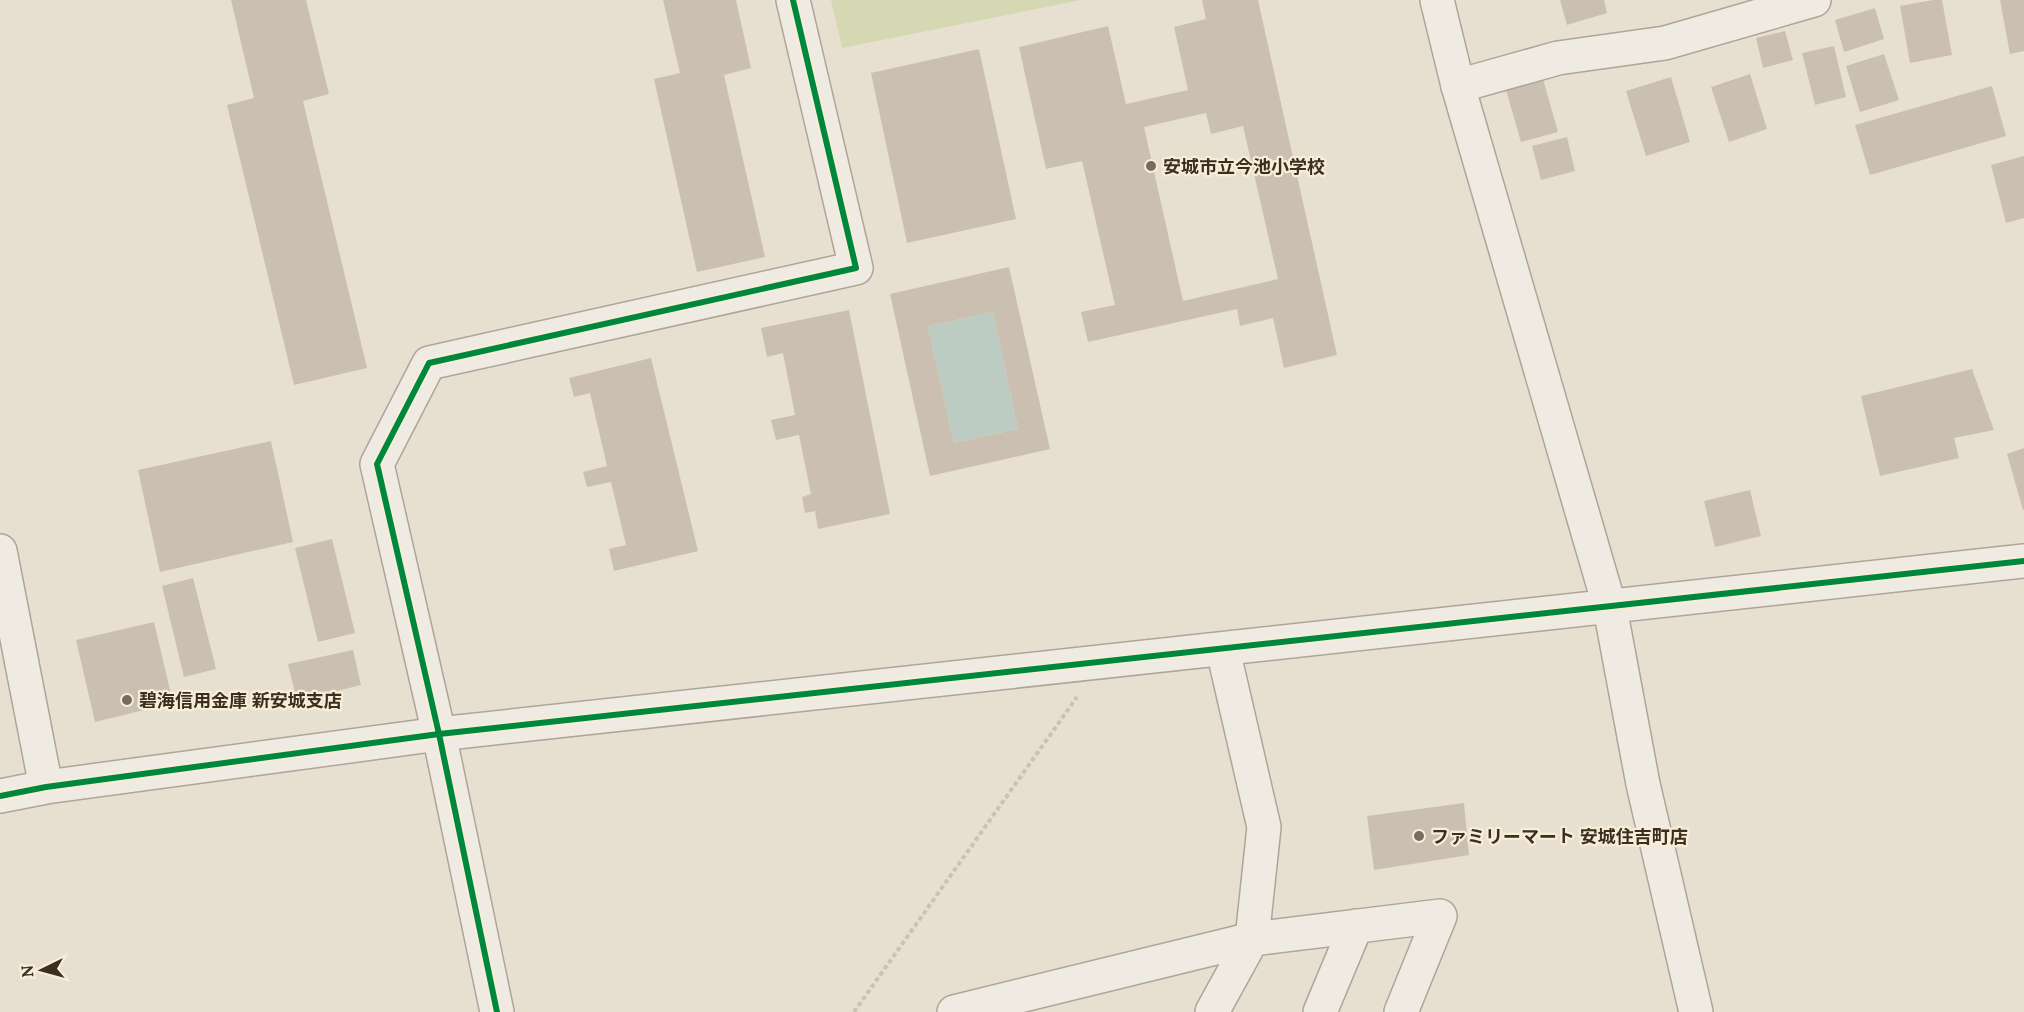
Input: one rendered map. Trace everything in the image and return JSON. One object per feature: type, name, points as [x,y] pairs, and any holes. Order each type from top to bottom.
[{"type":"street","points":[[497,1012],[439,734],[377,464],[429,363],[856,268],[793,0]]},
{"type":"street","points":[[1437,0],[1458,86],[1610,608],[1643,784],[1696,1012]]},
{"type":"street","points":[[1458,86],[1558,58],[1665,43],[1814,0]]},
{"type":"street","points":[[0,552],[46,787]]},
{"type":"street","points":[[0,796],[46,787],[439,734],[1610,608],[2024,561]]},
{"type":"street","points":[[1212,1012],[1252,939],[1264,827],[1223,650]]},
{"type":"street","points":[[954,1012],[1252,939],[1440,916],[1401,1012]]},
{"type":"street","points":[[1320,1012],[1356,926]]},
{"type":"path","points":[[854,1012],[1102,662]]},
{"type":"green space","points":[[831,0],[1081,0],[842,48]]},
{"type":"shaded area","points":[[993,312],[1018,429],[954,443],[928,326]]},
{"type":"building","points":[[231,0],[306,0],[329,94],[303,101],[367,368],[294,385],[227,105],[254,98]]},
{"type":"building","points":[[663,0],[736,0],[751,68],[724,75],[765,257],[697,272],[654,79],[680,73]]},
{"type":"building","points":[[1202,0],[1258,0],[1337,355],[1284,368],[1273,318],[1240,326],[1237,309],[1088,342],[1081,312],[1115,305],[1082,161],[1046,169],[1019,47],[1108,26],[1126,104],[1188,90],[1174,27],[1206,19]],"holes":[[[1206,113],[1211,134],[1243,126],[1278,279],[1183,301],[1144,127]]]},
{"type":"building","points":[[1560,0],[1604,0],[1607,13],[1567,25]]},
{"type":"building","points":[[1942,0],[1952,55],[1910,63],[1900,6]]},
{"type":"building","points":[[2000,0],[2024,0],[2024,51],[2010,54]]},
{"type":"building","points":[[1875,8],[1884,39],[1844,52],[1835,20]]},
{"type":"building","points":[[1785,31],[1793,60],[1763,68],[1756,38]]},
{"type":"building","points":[[1834,46],[1846,97],[1815,105],[1802,53]]},
{"type":"building","points":[[979,49],[1016,219],[907,243],[871,73]]},
{"type":"building","points":[[1884,54],[1899,100],[1860,112],[1846,66]]},
{"type":"building","points":[[1750,74],[1767,129],[1729,142],[1711,87]]},
{"type":"building","points":[[1671,77],[1690,142],[1646,156],[1626,91]]},
{"type":"building","points":[[1543,79],[1558,132],[1521,142],[1506,90]]},
{"type":"building","points":[[1992,86],[2006,136],[1870,175],[1855,125]]},
{"type":"building","points":[[1567,137],[1575,171],[1541,180],[1532,146]]},
{"type":"building","points":[[2024,156],[2024,218],[2006,223],[1991,165]]},
{"type":"building","points":[[1009,267],[1050,449],[930,476],[890,294]],"holes":[[[993,312],[1018,429],[954,443],[928,326]]]},
{"type":"building","points":[[849,310],[890,514],[818,529],[815,511],[805,513],[802,497],[811,494],[799,435],[776,440],[771,420],[795,415],[783,353],[767,357],[761,328]]},
{"type":"building","points":[[651,358],[698,551],[614,571],[609,549],[626,545],[611,482],[587,487],[583,472],[607,466],[590,393],[574,397],[569,378]]},
{"type":"building","points":[[1972,369],[1994,430],[1954,438],[1959,458],[1880,476],[1861,396]]},
{"type":"building","points":[[271,441],[293,542],[160,572],[138,470]]},
{"type":"building","points":[[2024,448],[2024,510],[2023,510],[2007,454]]},
{"type":"building","points":[[1750,490],[1761,536],[1715,547],[1704,501]]},
{"type":"building","points":[[332,539],[355,633],[318,642],[295,548]]},
{"type":"building","points":[[193,578],[216,669],[184,677],[162,586]]},
{"type":"building","points":[[154,622],[173,703],[95,722],[76,640]]},
{"type":"building","points":[[353,650],[361,685],[297,701],[288,664]]},
{"type":"building","name":"ファミリーマート 安城住吉町店","points":[[1464,803],[1469,855],[1374,870],[1367,816]]},
{"type":"cycle path","points":[[497,1012],[439,734],[377,464],[429,363],[856,268],[793,0]]},
{"type":"cycle path","points":[[0,796],[46,787],[439,734],[2024,561]]},
{"type":"place","name":"安城市立今池小学校","points":[[1151,166]]},
{"type":"place","name":"碧海信用金庫 新安城支店","points":[[127,700]]},
{"type":"place","name":"ファミリーマート 安城住吉町店","points":[[1419,836]]}]
